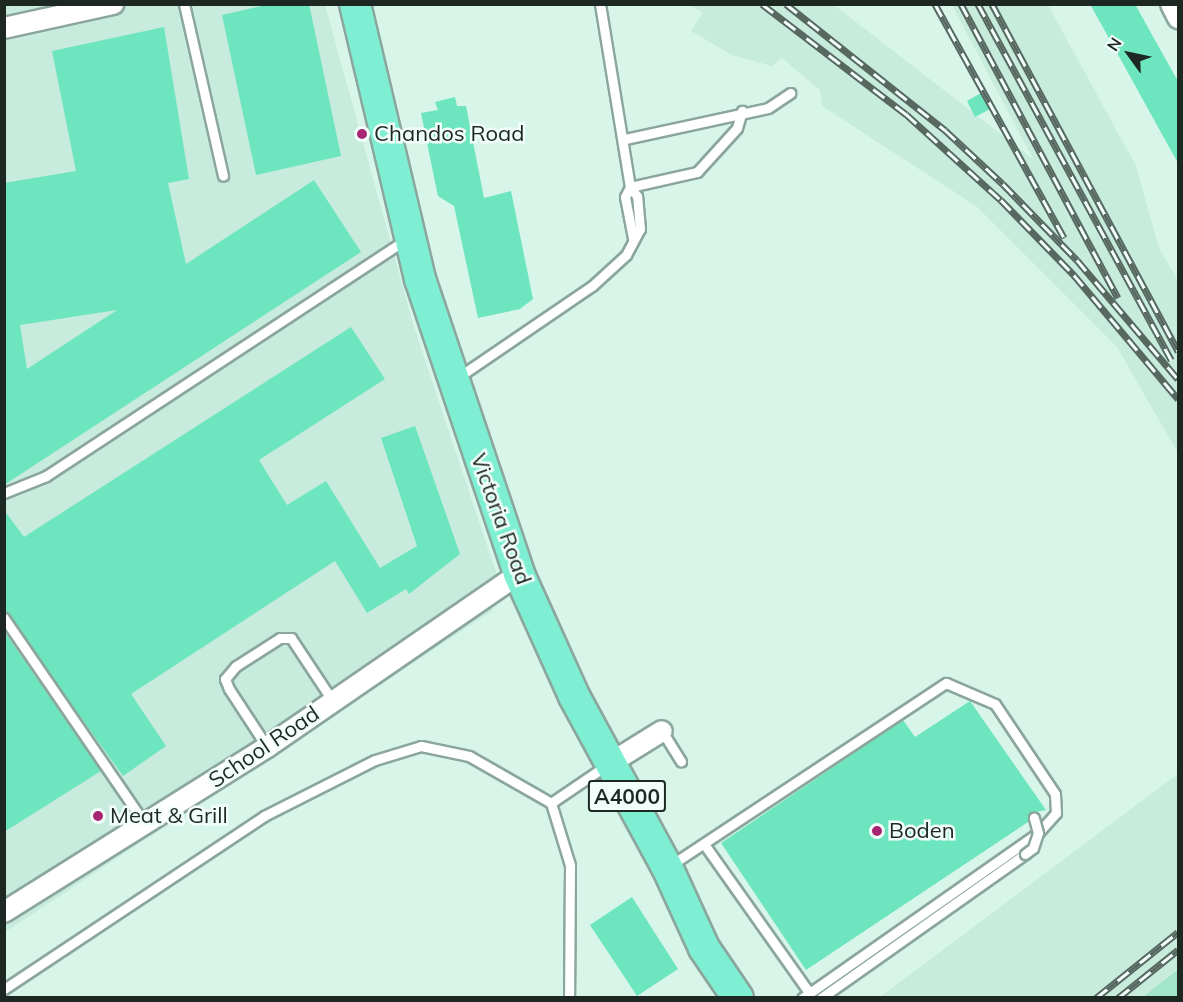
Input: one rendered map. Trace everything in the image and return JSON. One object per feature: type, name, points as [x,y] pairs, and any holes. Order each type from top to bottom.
[{"type":"main road","name":"Victoria Road","points":[[355,4],[409,238],[452,381],[519,574],[609,764],[667,867],[704,948],[738,998]]},
{"type":"street","points":[[4,28],[113,4]]},
{"type":"street","points":[[1171,4],[1179,18]]},
{"type":"street","name":"School Road","points":[[4,912],[267,747],[332,700],[519,574]]},
{"type":"street","points":[[609,764],[662,730]]},
{"type":"lane","points":[[184,4],[223,176]]},
{"type":"lane","points":[[452,381],[592,286],[626,255],[633,238],[625,197],[630,187],[625,140],[600,4]]},
{"type":"lane","points":[[625,140],[742,111],[768,108],[790,93]]},
{"type":"lane","points":[[630,187],[697,172],[737,128],[742,111]]},
{"type":"lane","points":[[4,493],[46,476],[409,238]]},
{"type":"lane","points":[[4,618],[145,825]]},
{"type":"lane","points":[[267,747],[225,679],[236,666],[280,638],[291,638],[332,700]]},
{"type":"lane","points":[[667,867],[946,683],[995,704],[1055,794],[1056,813],[1038,833],[805,994],[704,844]]},
{"type":"lane","points":[[662,730],[681,761]]},
{"type":"lane","points":[[4,990],[264,816],[375,760],[421,746],[469,756],[551,803],[570,865],[569,998]]},
{"type":"lane","points":[[551,803],[609,764]]},
{"type":"lane","points":[[821,998],[1033,848],[1038,833],[1034,818]]},
{"type":"shaded area","points":[[5,5],[325,5],[414,327],[497,575],[492,611],[5,932]]},
{"type":"shaded area","points":[[690,5],[834,5],[1033,159],[952,5],[1048,5],[1136,166],[1159,248],[1178,281],[1178,453],[1117,347],[976,206],[822,106],[820,90],[782,58],[772,66],[732,55],[691,31],[703,13]]},
{"type":"shaded area","points":[[1178,774],[1178,968],[1143,997],[880,997]]},
{"type":"green space","points":[[1178,969],[1178,997],[1143,997]]},
{"type":"building","points":[[270,4],[309,4],[341,156],[256,175],[222,15]]},
{"type":"building","points":[[1090,4],[1135,4],[1179,83],[1179,165]]},
{"type":"building","points":[[164,27],[189,179],[168,183],[186,264],[314,180],[361,252],[4,485],[4,183],[76,171],[52,51]],"holes":[[[117,310],[27,369],[20,325]]]},
{"type":"building","points":[[981,93],[990,109],[975,117],[967,101]]},
{"type":"building","points":[[455,97],[457,106],[466,106],[484,198],[511,191],[533,299],[520,309],[478,318],[454,206],[438,196],[421,113],[438,110],[435,102]]},
{"type":"building","points":[[351,327],[385,379],[259,460],[287,505],[326,481],[380,568],[417,546],[381,438],[415,426],[460,554],[409,594],[406,589],[367,613],[335,561],[131,694],[166,746],[123,776],[4,611],[4,510],[24,537]]},
{"type":"building","points":[[4,631],[101,771],[4,832]]},
{"type":"building","name":"Boden","points":[[970,701],[1046,810],[1030,813],[1028,822],[806,970],[721,843],[903,720],[915,737]]},
{"type":"building","points":[[632,897],[678,969],[637,996],[590,925]]},
{"type":"railway","points":[[762,4],[906,114],[1001,200],[1074,275],[1178,399]]},
{"type":"railway","points":[[786,4],[945,130],[1003,184],[1077,260],[1178,379]]},
{"type":"railway","points":[[935,4],[1064,238]]},
{"type":"railway","points":[[961,4],[1118,298]]},
{"type":"railway","points":[[978,4],[1171,360]]},
{"type":"railway","points":[[992,4],[1178,351]]},
{"type":"railway","points":[[1096,998],[1178,932]]},
{"type":"railway","points":[[1118,998],[1178,950]]},
{"type":"place","name":"Chandos Road","points":[[362,134]]},
{"type":"place","name":"Meat & Grill","points":[[98,816]]},
{"type":"place","name":"Boden","points":[[877,831]]}]
